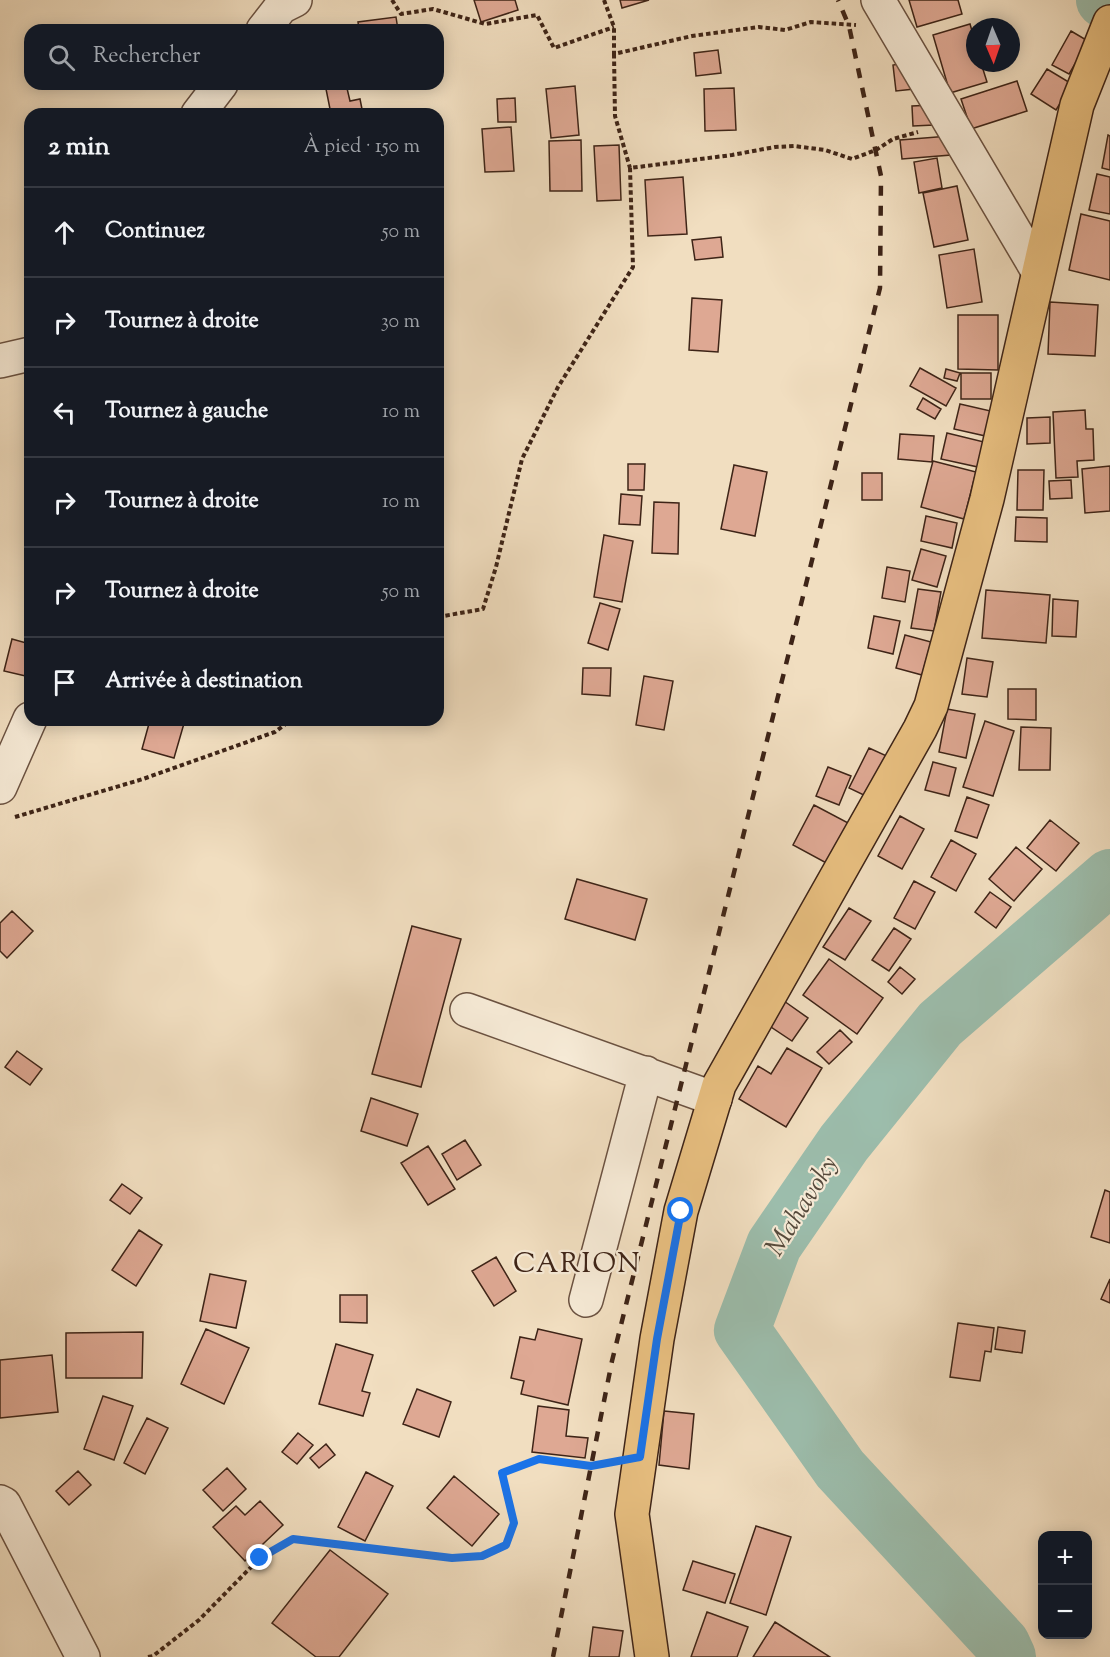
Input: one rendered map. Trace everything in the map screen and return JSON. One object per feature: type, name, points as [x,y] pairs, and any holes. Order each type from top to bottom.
[{"type":"main road","points":[[652,1657],[632,1515],[657,1339],[681,1211],[719,1085],[931,706],[987,499],[1077,105],[1110,22]]},
{"type":"street","points":[[268,24],[281,7],[295,0]]},
{"type":"street","points":[[886,12],[1038,271]]},
{"type":"street","points":[[203,108],[216,90]]},
{"type":"street","points":[[0,361],[24,355]]},
{"type":"street","points":[[0,787],[27,726]]},
{"type":"street","points":[[467,1010],[715,1099]]},
{"type":"street","points":[[586,1300],[646,1073]]},
{"type":"street","points":[[0,1502],[4,1504],[83,1657]]},
{"type":"path","points":[[392,0],[402,14],[433,9],[485,24],[537,15],[554,48],[614,27]]},
{"type":"path","points":[[444,616],[483,609],[496,567],[522,459],[558,387],[633,267],[630,168],[615,116],[614,27],[604,0]]},
{"type":"path","points":[[614,54],[692,36],[759,27],[784,30],[811,22],[849,26],[886,12]]},
{"type":"path","points":[[630,168],[794,146],[825,150],[852,159],[876,150],[893,138],[939,129],[949,120]]},
{"type":"path","points":[[11,819],[220,752],[275,732],[283,726]]},
{"type":"path","points":[[147,1657],[153,1656],[199,1620],[260,1558],[293,1539],[452,1558],[482,1556],[506,1545],[514,1523],[502,1473],[539,1459],[591,1466],[640,1457]]},
{"type":"building","points":[[474,0],[515,0],[518,10],[481,22]]},
{"type":"building","points":[[620,0],[649,0],[622,8]]},
{"type":"building","points":[[909,0],[958,0],[962,14],[917,27]]},
{"type":"building","points":[[396,17],[397,24],[358,24],[358,22]]},
{"type":"building","points":[[966,25],[966,72],[984,72],[987,82],[950,93],[933,35]]},
{"type":"building","points":[[1071,31],[1088,41],[1069,74],[1052,65]]},
{"type":"building","points":[[718,50],[721,73],[696,76],[694,53]]},
{"type":"building","points":[[910,62],[914,89],[896,91],[893,65]]},
{"type":"building","points":[[1047,69],[1072,84],[1056,110],[1031,94]]},
{"type":"building","points":[[1017,81],[1027,111],[971,129],[961,99]]},
{"type":"building","points":[[575,86],[579,135],[551,138],[546,89]]},
{"type":"building","points":[[734,88],[736,130],[705,131],[704,89]]},
{"type":"building","points":[[326,90],[347,90],[350,101],[360,99],[362,108],[330,108]]},
{"type":"building","points":[[515,98],[516,122],[498,122],[497,99]]},
{"type":"building","points":[[932,105],[934,125],[913,126],[912,106]]},
{"type":"building","points":[[511,127],[514,171],[485,172],[482,129]]},
{"type":"building","points":[[1108,135],[1110,136],[1110,170],[1102,168]]},
{"type":"building","points":[[949,136],[951,155],[902,159],[900,140]]},
{"type":"building","points":[[581,140],[582,191],[550,191],[549,141]]},
{"type":"building","points":[[619,145],[621,200],[597,201],[594,146]]},
{"type":"building","points":[[937,158],[942,188],[919,193],[914,162]]},
{"type":"building","points":[[1097,174],[1110,177],[1110,214],[1089,210]]},
{"type":"building","points":[[683,177],[687,234],[648,236],[645,180]]},
{"type":"building","points":[[957,186],[968,240],[934,247],[923,193]]},
{"type":"building","points":[[1081,214],[1110,221],[1110,280],[1069,270]]},
{"type":"building","points":[[721,237],[723,257],[695,260],[692,240]]},
{"type":"building","points":[[974,249],[982,302],[947,308],[939,255]]},
{"type":"building","points":[[692,298],[722,300],[718,352],[689,350]]},
{"type":"building","points":[[1050,302],[1098,305],[1095,356],[1048,354]]},
{"type":"building","points":[[958,315],[998,315],[998,370],[958,369]]},
{"type":"building","points":[[920,368],[956,388],[946,406],[910,386]]},
{"type":"building","points":[[946,369],[960,373],[957,381],[944,378]]},
{"type":"building","points":[[961,373],[991,373],[991,399],[961,399]]},
{"type":"building","points":[[923,398],[941,409],[935,419],[917,409]]},
{"type":"building","points":[[960,404],[995,412],[990,437],[954,429]]},
{"type":"building","points":[[1085,410],[1086,429],[1093,429],[1094,460],[1077,461],[1078,477],[1056,478],[1053,412]]},
{"type":"building","points":[[1050,417],[1050,443],[1027,444],[1027,418]]},
{"type":"building","points":[[947,433],[984,442],[978,467],[941,459]]},
{"type":"building","points":[[900,434],[934,436],[932,462],[898,459]]},
{"type":"building","points":[[933,461],[976,472],[964,519],[921,507]]},
{"type":"building","points":[[628,464],[645,464],[644,490],[628,490]]},
{"type":"building","points":[[734,465],[767,472],[755,536],[721,529]]},
{"type":"building","points":[[1110,466],[1110,511],[1085,513],[1082,469]]},
{"type":"building","points":[[1018,470],[1044,470],[1043,510],[1017,510]]},
{"type":"building","points":[[862,473],[882,473],[882,500],[862,500]]},
{"type":"building","points":[[1071,480],[1072,498],[1050,499],[1049,481]]},
{"type":"building","points":[[621,494],[642,496],[640,525],[619,524]]},
{"type":"building","points":[[654,502],[679,503],[678,554],[652,553]]},
{"type":"building","points":[[926,516],[957,523],[952,548],[921,541]]},
{"type":"building","points":[[1016,517],[1047,518],[1047,542],[1015,541]]},
{"type":"building","points":[[604,535],[633,541],[622,602],[594,597]]},
{"type":"building","points":[[921,549],[946,556],[937,587],[912,580]]},
{"type":"building","points":[[887,567],[910,571],[905,602],[882,598]]},
{"type":"building","points":[[918,589],[941,592],[934,631],[911,628]]},
{"type":"building","points":[[986,590],[1050,595],[1046,643],[982,638]]},
{"type":"building","points":[[1053,599],[1078,601],[1076,637],[1052,636]]},
{"type":"building","points":[[600,603],[620,609],[608,650],[588,643]]},
{"type":"building","points":[[874,616],[900,621],[893,654],[868,648]]},
{"type":"building","points":[[905,635],[931,642],[922,675],[896,668]]},
{"type":"building","points":[[12,639],[24,642],[24,676],[4,671]]},
{"type":"building","points":[[967,658],[993,662],[987,697],[962,694]]},
{"type":"building","points":[[583,668],[611,668],[610,696],[582,694]]},
{"type":"building","points":[[644,676],[673,681],[664,730],[636,725]]},
{"type":"building","points":[[1008,689],[1036,689],[1036,720],[1008,719]]},
{"type":"building","points":[[947,709],[975,714],[966,758],[939,752]]},
{"type":"building","points":[[985,721],[1014,731],[993,796],[963,787]]},
{"type":"building","points":[[148,726],[183,726],[174,758],[142,749]]},
{"type":"building","points":[[1021,727],[1051,728],[1050,770],[1019,770]]},
{"type":"building","points":[[869,748],[889,757],[870,798],[849,788]]},
{"type":"building","points":[[933,762],[956,768],[949,796],[925,790]]},
{"type":"building","points":[[828,767],[851,776],[839,805],[816,796]]},
{"type":"building","points":[[967,797],[989,805],[977,838],[955,831]]},
{"type":"building","points":[[814,805],[852,825],[830,865],[793,845]]},
{"type":"building","points":[[900,816],[924,829],[902,869],[878,856]]},
{"type":"building","points":[[1050,820],[1079,843],[1056,871],[1027,848]]},
{"type":"building","points":[[951,840],[976,854],[956,891],[931,877]]},
{"type":"building","points":[[1016,847],[1042,869],[1014,901],[989,879]]},
{"type":"building","points":[[577,879],[647,899],[635,940],[565,919]]},
{"type":"building","points":[[914,881],[935,892],[915,929],[894,918]]},
{"type":"building","points":[[990,892],[1011,907],[996,928],[975,912]]},
{"type":"building","points":[[849,908],[871,921],[845,960],[823,947]]},
{"type":"building","points":[[12,911],[33,931],[7,958],[0,951],[0,923]]},
{"type":"building","points":[[412,926],[461,939],[421,1087],[372,1074]]},
{"type":"building","points":[[894,928],[911,939],[889,971],[872,960]]},
{"type":"building","points":[[829,959],[883,998],[857,1034],[803,995]]},
{"type":"building","points":[[900,967],[915,979],[902,994],[888,982]]},
{"type":"building","points":[[784,1001],[808,1018],[792,1041],[768,1025]]},
{"type":"building","points":[[840,1030],[852,1042],[829,1064],[817,1052]]},
{"type":"building","points":[[787,1048],[822,1068],[786,1127],[739,1099],[758,1066],[771,1074]]},
{"type":"building","points":[[17,1051],[42,1069],[30,1085],[5,1067]]},
{"type":"building","points":[[371,1098],[418,1114],[407,1146],[361,1131]]},
{"type":"building","points":[[465,1140],[481,1165],[457,1180],[442,1154]]},
{"type":"building","points":[[428,1146],[455,1189],[428,1205],[401,1163]]},
{"type":"building","points":[[122,1184],[142,1198],[130,1214],[110,1200]]},
{"type":"building","points":[[1105,1190],[1110,1192],[1110,1243],[1091,1237]]},
{"type":"building","points":[[139,1230],[162,1245],[136,1286],[112,1270]]},
{"type":"building","points":[[496,1257],[516,1291],[494,1306],[472,1271]]},
{"type":"building","points":[[210,1274],[246,1281],[236,1328],[200,1321]]},
{"type":"building","points":[[1110,1279],[1110,1303],[1101,1299]]},
{"type":"building","points":[[340,1295],[367,1295],[367,1323],[340,1322]]},
{"type":"building","points":[[958,1323],[994,1328],[991,1352],[985,1351],[980,1381],[950,1377]]},
{"type":"building","points":[[998,1327],[1025,1331],[1022,1353],[995,1349]]},
{"type":"building","points":[[206,1329],[249,1348],[224,1404],[181,1384]]},
{"type":"building","points":[[538,1329],[582,1339],[568,1405],[521,1394],[524,1381],[511,1378],[520,1337],[535,1340]]},
{"type":"building","points":[[143,1332],[142,1378],[66,1378],[66,1333]]},
{"type":"building","points":[[336,1344],[373,1355],[362,1391],[370,1393],[363,1416],[319,1404]]},
{"type":"building","points":[[52,1355],[58,1412],[0,1418],[0,1360]]},
{"type":"building","points":[[417,1389],[451,1402],[439,1437],[403,1424]]},
{"type":"building","points":[[103,1396],[133,1406],[114,1460],[84,1449]]},
{"type":"building","points":[[538,1406],[569,1410],[566,1436],[588,1438],[585,1458],[532,1452]]},
{"type":"building","points":[[664,1411],[694,1414],[689,1469],[659,1465]]},
{"type":"building","points":[[147,1418],[168,1428],[145,1474],[124,1463]]},
{"type":"building","points":[[298,1433],[313,1445],[297,1464],[282,1452]]},
{"type":"building","points":[[326,1444],[335,1455],[319,1468],[310,1458]]},
{"type":"building","points":[[227,1468],[246,1489],[223,1511],[203,1490]]},
{"type":"building","points":[[78,1471],[91,1485],[69,1505],[56,1491]]},
{"type":"building","points":[[366,1472],[393,1486],[365,1541],[338,1527]]},
{"type":"building","points":[[454,1476],[499,1514],[472,1546],[427,1508]]},
{"type":"building","points":[[260,1501],[283,1525],[245,1561],[213,1527],[236,1506],[245,1515]]},
{"type":"building","points":[[756,1526],[791,1537],[766,1615],[730,1603]]},
{"type":"building","points":[[330,1550],[388,1594],[339,1657],[316,1657],[272,1623]]},
{"type":"building","points":[[693,1561],[735,1574],[725,1603],[683,1590]]},
{"type":"building","points":[[707,1612],[748,1627],[737,1657],[691,1657]]},
{"type":"building","points":[[775,1622],[830,1657],[753,1657]]},
{"type":"building","points":[[593,1627],[623,1631],[619,1657],[589,1657]]},
{"type":"waterway","name":"Mahavoky","points":[[1104,0],[1110,4]]},
{"type":"waterway","name":"Mahavoky","points":[[1008,1657],[1002,1644],[840,1469],[742,1330],[774,1245],[844,1143],[940,1024],[1110,877]]},
{"type":"railway","points":[[553,1657],[612,1361],[880,288],[881,176],[849,26],[838,0]]},
{"type":"district","name":"CARION","points":[[577,1265]]},
{"type":"route","points":[[260,1558],[293,1539],[452,1558],[482,1556],[506,1545],[514,1523],[502,1473],[539,1459],[591,1466],[640,1457],[657,1339],[681,1211]]}]
